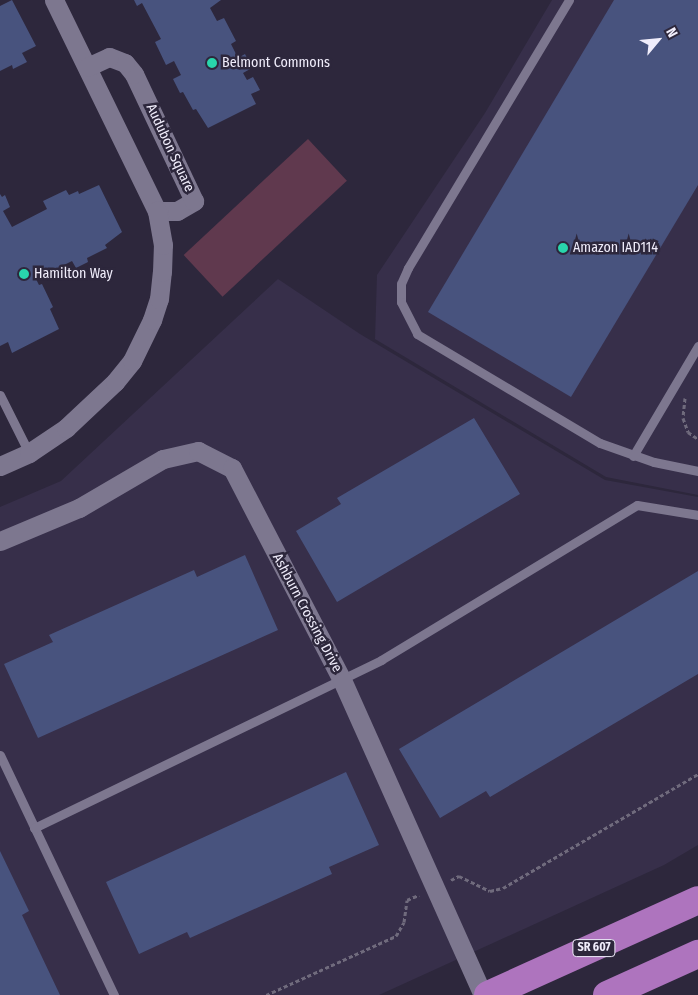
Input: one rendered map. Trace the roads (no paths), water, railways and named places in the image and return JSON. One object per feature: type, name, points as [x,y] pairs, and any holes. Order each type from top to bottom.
[{"type":"main road","name":"SR 607","points":[[488,995],[698,900]]},
{"type":"main road","points":[[607,995],[698,954]]},
{"type":"street","points":[[0,466],[30,453],[66,428],[115,382],[132,360],[143,341],[159,299],[163,246],[157,211],[54,0]]},
{"type":"street","name":"Audubon Square","points":[[88,67],[109,57],[125,63],[134,74],[173,154],[194,201],[177,211],[157,211]]},
{"type":"street","name":"Ashburn Crossing Drive","points":[[0,542],[79,508],[163,459],[198,451],[232,468],[342,680],[483,995]]},
{"type":"lane","points":[[569,0],[408,268],[402,284],[401,302],[406,316],[417,334],[600,443],[634,456],[698,470]]},
{"type":"lane","points":[[634,456],[698,346]]},
{"type":"lane","points":[[0,395],[30,453]]},
{"type":"lane","points":[[34,828],[381,660],[637,504],[698,515]]},
{"type":"lane","points":[[0,755],[114,995]]},
{"type":"place","name":"Belmont Commons","points":[[212,63]]},
{"type":"place","name":"Amazon IAD114","points":[[563,248]]},
{"type":"place","name":"Hamilton Way","points":[[24,274]]}]
